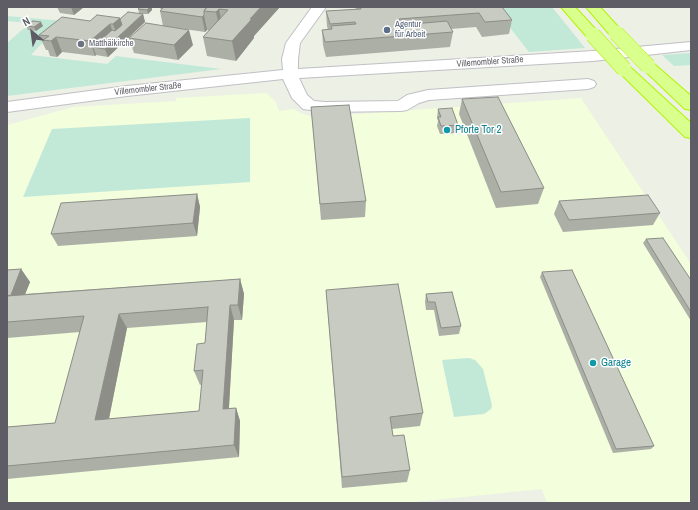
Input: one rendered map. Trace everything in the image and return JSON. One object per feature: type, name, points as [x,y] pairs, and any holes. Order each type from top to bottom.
[{"type":"highway","points":[[568,7],[624,69],[691,133]]},
{"type":"highway","points":[[592,7],[648,66],[691,105]]},
{"type":"street","points":[[319,7],[294,43],[289,74],[290,81],[300,98],[308,105],[326,107],[401,106],[413,99],[428,95],[588,84]]},
{"type":"street","name":"Villemombler Straße","points":[[7,107],[127,91],[289,74],[593,56],[691,46]]},
{"type":"shaded area","points":[[494,7],[552,7],[585,48],[529,52]]},
{"type":"shaded area","points":[[7,16],[63,21],[31,55],[107,64],[116,56],[221,69],[7,96],[7,43],[30,23],[7,21]]},
{"type":"shaded area","points":[[691,53],[691,65],[674,66],[662,55]]},
{"type":"shaded area","points":[[266,93],[276,102],[279,111],[293,109],[303,114],[315,117],[581,98],[691,264],[691,503],[547,503],[542,489],[406,503],[7,503],[7,125],[73,107],[176,101],[176,98]]},
{"type":"shaded area","points":[[250,118],[250,182],[23,197],[52,129]]},
{"type":"shaded area","points":[[469,358],[475,360],[483,369],[492,405],[491,409],[484,414],[454,417],[442,360]]},
{"type":"building","points":[[140,7],[150,7],[147,10],[138,9]]},
{"type":"building","points":[[164,7],[207,7],[202,17],[160,11]]},
{"type":"building","points":[[207,7],[261,7],[232,41],[203,37],[228,10],[219,9],[216,12],[204,11]]},
{"type":"building","points":[[360,7],[502,7],[512,20],[485,22],[479,13],[399,19],[402,25],[447,21],[453,32],[325,42],[322,30],[332,29],[331,26],[356,24],[355,22],[330,24],[326,11],[361,9]]},
{"type":"building","points":[[128,12],[143,14],[105,49],[93,47],[112,30],[115,31],[122,25],[120,19]]},
{"type":"building","points":[[97,15],[120,18],[113,24],[110,24],[90,41],[56,37],[51,41],[43,40],[49,36],[39,35],[62,17],[90,21]]},
{"type":"building","points":[[33,21],[41,22],[34,27],[26,26]]},
{"type":"building","points":[[146,23],[189,30],[174,45],[129,38]]},
{"type":"building","points":[[498,97],[544,188],[501,192],[462,99]]},
{"type":"building","points":[[349,105],[366,201],[320,204],[311,107]]},
{"type":"building","points":[[452,108],[458,125],[441,126],[438,117],[441,117],[438,109]]},
{"type":"building","points":[[197,194],[193,223],[51,234],[61,203]]},
{"type":"building","points":[[648,195],[660,213],[569,220],[559,201]]},
{"type":"building","points":[[663,238],[691,280],[691,312],[646,239]]},
{"type":"building","points":[[21,269],[11,295],[7,296],[7,270]]},
{"type":"building","name":"Garage","points":[[572,270],[654,446],[616,449],[542,272]]},
{"type":"building","points":[[240,279],[238,305],[230,305],[223,409],[236,408],[234,445],[7,466],[7,427],[55,423],[84,316],[7,322],[7,296]],"holes":[[[208,307],[205,343],[197,344],[194,371],[203,370],[199,411],[95,420],[119,314]]]},
{"type":"building","points":[[398,284],[423,413],[390,417],[393,436],[404,435],[410,470],[342,477],[326,290]]},
{"type":"building","points":[[452,292],[461,326],[441,328],[435,302],[428,302],[426,294]]},
{"type":"place","name":"Agentur für Arbeit","points":[[387,30]]},
{"type":"place","name":"Matthäikirche","points":[[81,44]]},
{"type":"place","name":"Pforte Tor 2","points":[[447,130]]},
{"type":"place","name":"Garage","points":[[593,363]]}]
